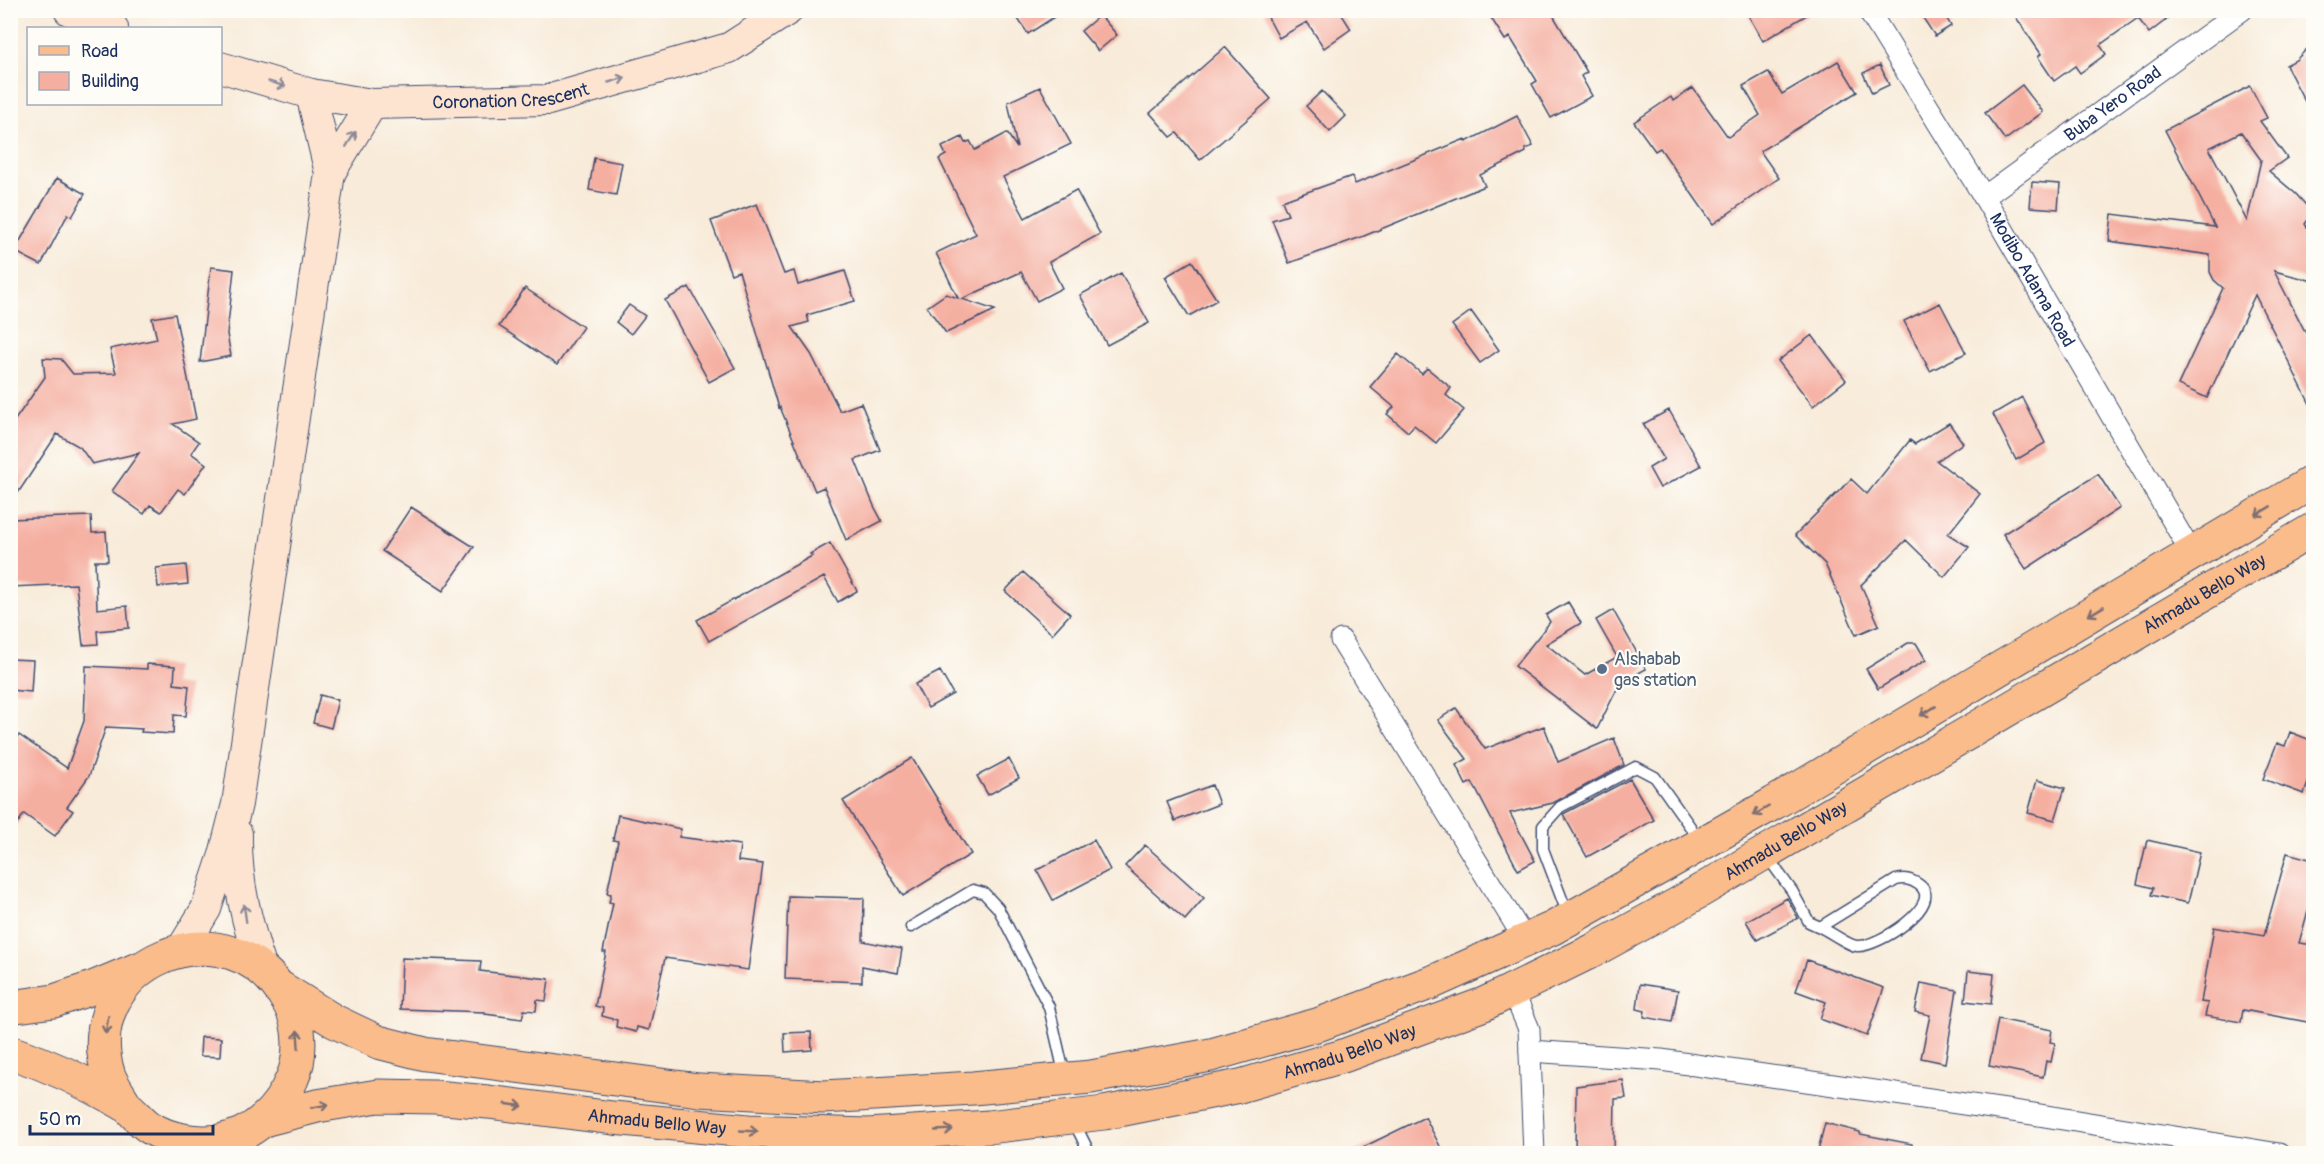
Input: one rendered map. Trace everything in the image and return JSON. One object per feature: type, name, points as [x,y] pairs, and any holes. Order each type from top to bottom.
[{"type":"main road","points":[[69,10],[111,27]]},
{"type":"main road","name":"Coronation Crescent","points":[[222,69],[311,94],[372,104],[548,100],[729,48],[788,10]]},
{"type":"main road","points":[[181,950],[206,909],[224,855],[237,804],[330,173],[311,94]]},
{"type":"main road","points":[[330,173],[372,104]]},
{"type":"main road","name":"Ahmadu Bello Way","points":[[272,978],[334,1021],[378,1042],[425,1054],[699,1090],[824,1097],[1066,1080],[1211,1055],[1320,1024],[1435,981],[1570,919],[1703,845],[2313,482]]},
{"type":"main road","name":"Ahmadu Bello Way","points":[[247,1136],[317,1106],[378,1096],[435,1097],[613,1118],[772,1132],[868,1135],[989,1127],[1072,1117],[1127,1109],[1263,1080],[1343,1056],[1484,1004],[1594,950],[1678,904],[2313,529]]},
{"type":"main road","points":[[145,966],[123,988],[108,1015],[104,1046],[110,1077],[125,1104],[154,1140],[171,1137],[196,1142],[247,1136],[284,1099],[296,1072],[300,1043],[295,1014],[272,978],[247,925],[237,854],[237,804]]},
{"type":"main road","points":[[10,1007],[54,1001],[95,987],[145,966],[162,956],[181,950],[209,948],[237,954],[272,978]]},
{"type":"main road","points":[[10,1052],[44,1063],[125,1104]]},
{"type":"street","name":"Modibo Adama Road","points":[[1868,10],[1984,197],[2192,554]]},
{"type":"street","name":"Buba Yero Road","points":[[1984,197],[2242,10]]},
{"type":"street","points":[[1341,640],[1525,940]]},
{"type":"street","points":[[1512,989],[1529,1029],[1534,1154]]},
{"type":"street","points":[[1530,1051],[1661,1060],[2033,1114],[2279,1154]]},
{"type":"lane","points":[[1570,919],[1543,849],[1543,826],[1560,807],[1636,768],[1655,777],[1703,845]]},
{"type":"lane","points":[[1764,853],[1792,891],[1809,921],[1856,947],[1873,944],[1913,917],[1921,909],[1923,887],[1911,879],[1896,880],[1820,927]]},
{"type":"lane","points":[[911,927],[973,890],[984,892],[998,908],[1049,1007],[1066,1080]]},
{"type":"lane","points":[[1072,1117],[1090,1154]]},
{"type":"building","points":[[1012,10],[1065,10],[1028,34]]},
{"type":"building","points":[[1264,10],[1339,10],[1351,29],[1324,48],[1307,22],[1279,38]]},
{"type":"building","points":[[1486,10],[1550,10],[1587,72],[1581,76],[1592,96],[1551,118],[1532,84],[1537,81],[1510,37],[1505,40]]},
{"type":"building","points":[[1745,10],[1815,10],[1763,41]]},
{"type":"building","points":[[1934,10],[1942,10],[1951,26],[1935,36],[1923,18]]},
{"type":"building","points":[[2011,10],[2179,10],[2149,33],[2138,18],[2100,45],[2106,54],[2080,73],[2075,66],[2054,81],[2038,57],[2041,54]]},
{"type":"building","points":[[1100,15],[1117,35],[1098,51],[1081,31]]},
{"type":"building","points":[[2313,43],[2313,117],[2286,65],[2296,60]]},
{"type":"building","points":[[1225,47],[1271,99],[1200,160],[1177,133],[1171,137],[1150,113]]},
{"type":"building","points":[[1838,61],[1857,92],[1760,151],[1779,178],[1713,224],[1660,148],[1655,151],[1634,122],[1671,97],[1673,101],[1693,88],[1728,137],[1760,115],[1743,86],[1768,72],[1782,94]]},
{"type":"building","points":[[1880,65],[1889,85],[1872,93],[1863,73]]},
{"type":"building","points":[[2022,85],[2043,112],[2005,140],[1985,113]]},
{"type":"building","points":[[2250,86],[2267,118],[2260,121],[2287,158],[2269,171],[2296,194],[2313,213],[2305,224],[2313,236],[2313,281],[2274,271],[2313,347],[2313,410],[2255,295],[2207,398],[2178,385],[2223,288],[2214,280],[2210,272],[2210,255],[2109,241],[2112,214],[2215,227],[2165,130]],"holes":[[[2241,132],[2261,160],[2247,221],[2209,148]]]},
{"type":"building","points":[[1040,87],[1071,144],[1003,177],[1025,218],[1076,190],[1100,234],[1049,262],[1062,288],[1037,301],[1021,272],[962,299],[995,310],[946,333],[927,307],[946,294],[958,298],[936,253],[976,234],[939,159],[946,155],[942,147],[962,137],[965,143],[970,141],[975,150],[1007,133],[1017,148],[1008,102]]},
{"type":"building","points":[[1322,91],[1346,116],[1330,132],[1306,106]]},
{"type":"building","points":[[1517,116],[1533,146],[1525,149],[1526,152],[1480,175],[1485,186],[1364,236],[1289,263],[1272,220],[1288,215],[1282,201],[1352,176],[1355,184],[1465,139],[1466,142]]},
{"type":"building","points":[[594,158],[622,163],[616,195],[589,190]]},
{"type":"building","points":[[57,178],[85,194],[72,217],[68,214],[41,265],[14,251]]},
{"type":"building","points":[[2032,182],[2060,184],[2058,209],[2030,207]]},
{"type":"building","points":[[757,204],[784,274],[794,271],[798,285],[845,271],[855,301],[807,315],[809,322],[792,327],[811,354],[840,411],[861,403],[880,450],[855,460],[882,521],[846,540],[824,487],[815,491],[779,408],[739,271],[731,274],[711,221]]},
{"type":"building","points":[[1192,261],[1217,300],[1189,316],[1165,277]]},
{"type":"building","points":[[211,267],[234,270],[227,334],[231,356],[200,362]]},
{"type":"building","points":[[1121,273],[1149,323],[1107,345],[1080,295]]},
{"type":"building","points":[[689,287],[735,368],[709,382],[665,300]]},
{"type":"building","points":[[525,288],[583,327],[557,365],[499,326]]},
{"type":"building","points":[[1940,303],[1966,353],[1930,371],[1904,321]]},
{"type":"building","points":[[629,305],[645,316],[631,334],[616,322]]},
{"type":"building","points":[[1471,311],[1499,350],[1480,363],[1452,325]]},
{"type":"building","points":[[175,314],[196,419],[173,424],[199,442],[191,453],[206,464],[185,494],[178,489],[161,512],[150,505],[144,514],[112,491],[139,453],[92,464],[80,447],[57,434],[10,505],[10,427],[45,377],[43,358],[61,359],[73,374],[116,373],[110,349],[157,339],[152,318]]},
{"type":"building","points":[[1812,335],[1846,380],[1813,406],[1778,361]]},
{"type":"building","points":[[1398,354],[1422,374],[1427,368],[1451,388],[1446,395],[1464,410],[1436,443],[1414,425],[1408,432],[1387,414],[1394,407],[1370,387]]},
{"type":"building","points":[[2022,397],[2045,443],[2016,460],[1993,414]]},
{"type":"building","points":[[1669,410],[1701,466],[1660,488],[1649,468],[1664,459],[1643,424]]},
{"type":"building","points":[[1949,423],[1963,443],[1937,461],[1980,494],[1948,534],[1969,547],[1944,577],[1906,540],[1861,585],[1879,625],[1856,635],[1825,564],[1795,535],[1851,479],[1867,494],[1910,440],[1915,444]]},
{"type":"building","points":[[2098,474],[2120,508],[2026,569],[2003,534]]},
{"type":"building","points":[[411,507],[474,547],[443,591],[382,551]]},
{"type":"building","points":[[91,516],[92,533],[106,532],[108,561],[95,561],[97,609],[127,606],[129,628],[97,631],[98,644],[83,645],[76,584],[10,587],[10,519]]},
{"type":"building","points":[[830,543],[857,591],[838,602],[824,577],[709,641],[697,620],[812,556],[810,554]]},
{"type":"building","points":[[186,565],[188,584],[158,587],[156,568]]},
{"type":"building","points":[[1023,572],[1070,614],[1052,634],[1005,591]]},
{"type":"building","points":[[1568,602],[1581,623],[1546,644],[1585,675],[1617,657],[1596,620],[1613,610],[1646,669],[1620,683],[1597,729],[1515,666],[1550,622],[1546,615]]},
{"type":"building","points":[[1908,643],[1916,643],[1926,660],[1878,689],[1866,669]]},
{"type":"building","points":[[10,659],[33,660],[31,692],[10,690]]},
{"type":"building","points":[[147,664],[175,666],[174,684],[189,686],[186,716],[174,715],[173,734],[106,727],[89,776],[67,807],[73,811],[55,836],[24,814],[10,834],[10,747],[19,735],[67,768],[84,721],[86,666],[147,669]]},
{"type":"building","points":[[940,671],[953,694],[928,708],[915,684]]},
{"type":"building","points":[[320,695],[338,700],[331,728],[313,723]]},
{"type":"building","points":[[1456,708],[1485,749],[1544,726],[1558,762],[1614,738],[1624,765],[1553,803],[1510,813],[1535,861],[1518,870],[1472,782],[1466,785],[1456,765],[1467,759],[1438,720]]},
{"type":"building","points":[[2290,732],[2313,741],[2313,769],[2304,794],[2263,779],[2277,743],[2285,746]]},
{"type":"building","points":[[912,758],[971,854],[903,896],[843,801]]},
{"type":"building","points":[[1009,759],[1019,778],[988,795],[977,776]]},
{"type":"building","points":[[1630,779],[1654,820],[1587,857],[1563,814]]},
{"type":"building","points":[[2037,780],[2065,788],[2055,820],[2028,813]]},
{"type":"building","points":[[1212,785],[1219,804],[1175,821],[1167,802]]},
{"type":"building","points":[[618,815],[681,829],[679,837],[740,845],[738,861],[763,864],[748,970],[665,958],[649,1030],[637,1027],[636,1032],[616,1027],[617,1020],[602,1016],[603,1008],[595,1006],[613,903],[609,902],[611,894],[607,893],[618,841],[613,840]]},
{"type":"building","points":[[1094,840],[1110,870],[1053,900],[1037,870]]},
{"type":"building","points":[[2147,840],[2200,852],[2188,903],[2151,895],[2153,888],[2137,884]]},
{"type":"building","points":[[1145,845],[1204,898],[1185,920],[1125,866]]},
{"type":"building","points":[[2287,853],[2313,860],[2307,883],[2313,885],[2313,893],[2299,943],[2313,945],[2313,1023],[2243,1010],[2241,1022],[2205,1016],[2208,1003],[2201,1002],[2214,927],[2264,936]]},
{"type":"building","points":[[788,896],[864,898],[863,941],[902,949],[898,973],[862,966],[862,982],[785,979]]},
{"type":"building","points":[[1787,898],[1798,918],[1757,940],[1746,921]]},
{"type":"building","points":[[402,958],[481,961],[480,971],[549,979],[546,1001],[537,1000],[536,1011],[524,1010],[522,1019],[485,1014],[485,1012],[400,1009]]},
{"type":"building","points":[[1807,960],[1884,988],[1867,1036],[1820,1019],[1826,1002],[1796,991]]},
{"type":"building","points":[[1968,971],[1994,974],[1991,1004],[1965,1001]]},
{"type":"building","points":[[1921,983],[1957,990],[1945,1063],[1921,1058],[1930,1015],[1915,1012]]},
{"type":"building","points":[[1640,984],[1678,990],[1672,1022],[1644,1017],[1645,1011],[1637,1009]]},
{"type":"building","points":[[1998,1019],[2052,1030],[2050,1042],[2055,1043],[2051,1062],[2046,1061],[2043,1077],[1989,1066]]},
{"type":"building","points":[[811,1032],[812,1050],[785,1052],[784,1033]]},
{"type":"building","points":[[201,1037],[221,1038],[220,1057],[200,1056]]},
{"type":"building","points":[[1623,1080],[1626,1098],[1615,1099],[1614,1154],[1575,1154],[1576,1086]]},
{"type":"building","points":[[1425,1117],[1444,1154],[1349,1154]]},
{"type":"building","points":[[1825,1123],[1860,1132],[1860,1134],[1912,1144],[1912,1154],[1817,1154]]},
{"type":"place","name":"Alshabab gas station","points":[[1602,669]]}]
